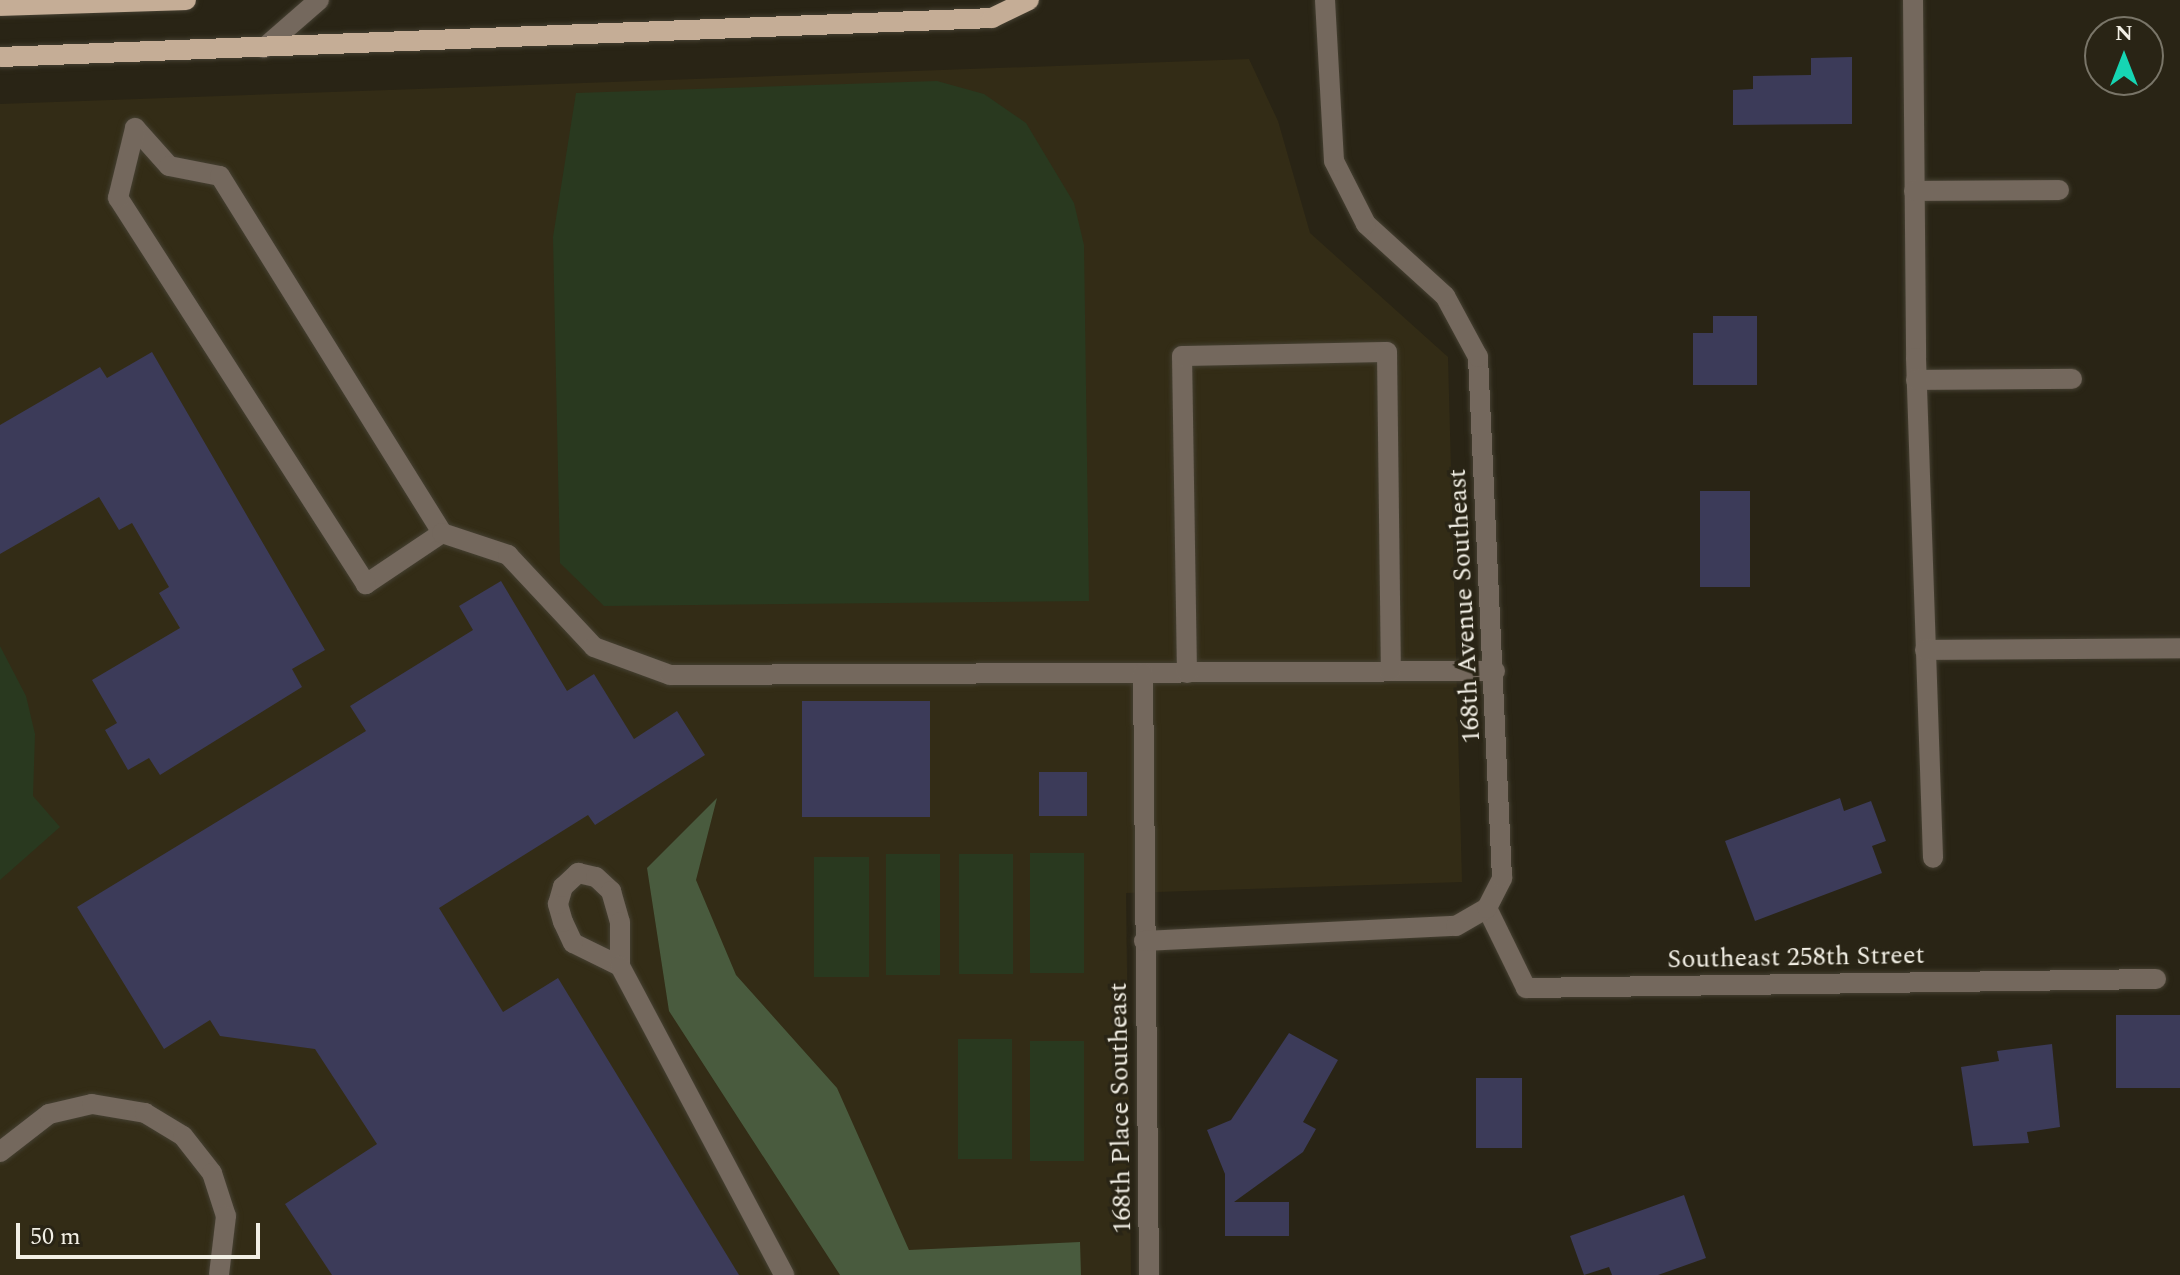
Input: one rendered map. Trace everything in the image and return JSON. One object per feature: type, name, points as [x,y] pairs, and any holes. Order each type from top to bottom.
[{"type":"main road","points":[[0,6],[186,0]]},
{"type":"main road","points":[[0,57],[992,18],[1029,0]]},
{"type":"street","points":[[264,48],[319,0]]},
{"type":"street","name":"168th Avenue Southeast","points":[[1325,0],[1334,161],[1366,224],[1445,296],[1478,357],[1495,671],[1502,878],[1487,908]]},
{"type":"street","points":[[1913,0],[1916,380],[1933,858]]},
{"type":"street","points":[[442,533],[366,584],[118,198],[135,128],[169,166],[220,176],[442,533],[508,555],[594,647],[670,675],[1495,671]]},
{"type":"street","points":[[1914,191],[2059,190]]},
{"type":"street","points":[[1187,673],[1182,356],[1387,352],[1391,671]]},
{"type":"street","points":[[1916,380],[2072,379]]},
{"type":"street","points":[[1925,650],[2180,648]]},
{"type":"street","name":"168th Place Southeast","points":[[1143,673],[1149,1275]]},
{"type":"street","points":[[1144,941],[1456,926],[1487,908]]},
{"type":"street","name":"Southeast 258th Street","points":[[1487,908],[1526,988],[2156,979]]},
{"type":"street","points":[[620,966],[784,1275]]},
{"type":"street","points":[[0,1152],[49,1114],[92,1104],[145,1113],[183,1136],[212,1173],[226,1216],[219,1275]]},
{"type":"shaded area","points":[[1249,59],[1278,121],[1310,233],[1448,357],[1462,882],[1126,893],[1131,1275],[0,1275],[0,104]]},
{"type":"green space","points":[[937,81],[984,94],[1026,123],[1074,203],[1084,245],[1089,601],[604,606],[560,563],[553,237],[576,93]]},
{"type":"green space","points":[[0,646],[26,696],[35,734],[33,796],[60,827],[0,880]]},
{"type":"green space","points":[[717,798],[696,880],[736,975],[837,1088],[909,1250],[1080,1242],[1081,1275],[840,1275],[669,1011],[647,868]]},
{"type":"green space","points":[[1030,853],[1084,853],[1084,973],[1030,973]]},
{"type":"green space","points":[[886,854],[940,854],[940,975],[886,975]]},
{"type":"green space","points":[[959,854],[1013,854],[1013,974],[959,974]]},
{"type":"green space","points":[[814,857],[869,857],[869,977],[814,977]]},
{"type":"green space","points":[[958,1039],[1012,1039],[1012,1159],[958,1159]]},
{"type":"green space","points":[[1030,1041],[1084,1041],[1084,1161],[1030,1161]]},
{"type":"building","points":[[1852,57],[1852,124],[1733,125],[1733,90],[1753,89],[1753,76],[1811,75],[1811,58]]},
{"type":"building","points":[[1713,316],[1757,316],[1757,385],[1693,385],[1693,333],[1713,333]]},
{"type":"building","points":[[152,352],[325,650],[292,669],[302,687],[160,775],[149,758],[128,770],[105,730],[117,723],[92,680],[180,628],[159,593],[169,587],[132,523],[119,530],[99,497],[0,554],[0,425],[100,367],[107,378]]},
{"type":"building","points":[[1700,491],[1750,491],[1750,587],[1700,587]]},
{"type":"building","points":[[501,581],[567,691],[594,674],[634,739],[677,711],[705,755],[595,825],[588,815],[439,908],[503,1012],[558,978],[739,1275],[332,1275],[285,1204],[377,1144],[315,1049],[220,1036],[210,1020],[164,1049],[77,907],[366,731],[350,706],[473,630],[459,606]]},
{"type":"building","points":[[802,701],[930,701],[930,817],[802,817]]},
{"type":"building","points":[[1039,772],[1087,772],[1087,816],[1039,816]]},
{"type":"building","points":[[1840,798],[1844,811],[1871,801],[1886,841],[1872,846],[1882,873],[1755,921],[1725,841]]},
{"type":"building","points":[[2116,1015],[2180,1015],[2180,1088],[2116,1088]]},
{"type":"building","points":[[1289,1033],[1338,1060],[1303,1122],[1316,1129],[1303,1152],[1234,1202],[1289,1202],[1289,1236],[1225,1236],[1225,1174],[1207,1130],[1231,1120]]},
{"type":"building","points":[[2052,1044],[2060,1127],[2027,1132],[2029,1143],[1973,1146],[1961,1067],[1999,1061],[1997,1051]]},
{"type":"building","points":[[1476,1078],[1522,1078],[1522,1148],[1476,1148]]},
{"type":"building","points":[[1684,1195],[1706,1258],[1658,1275],[1612,1275],[1609,1267],[1584,1275],[1570,1236]]}]
